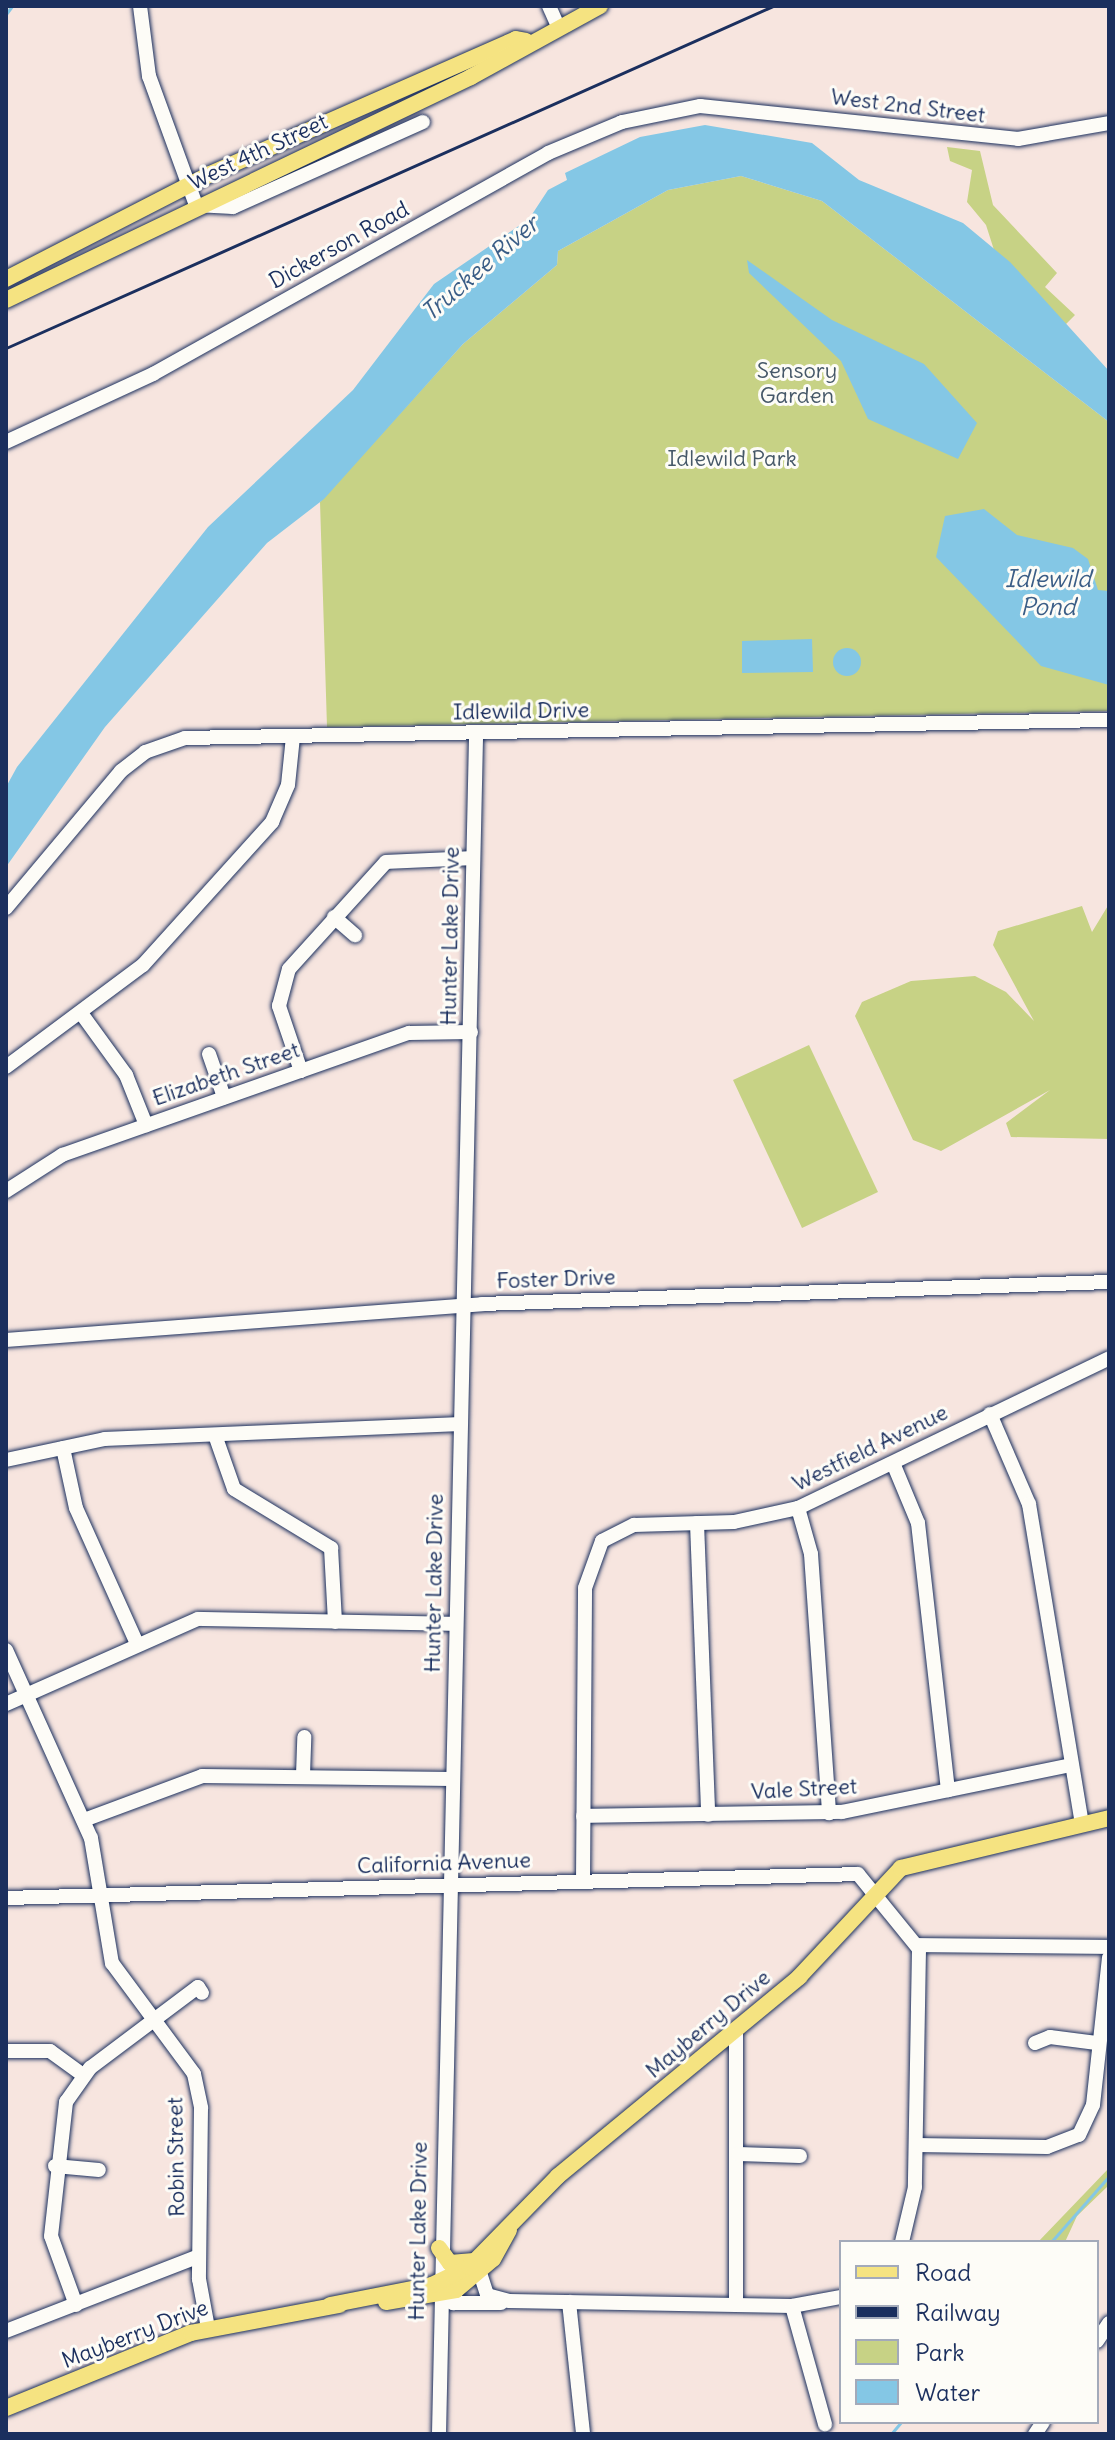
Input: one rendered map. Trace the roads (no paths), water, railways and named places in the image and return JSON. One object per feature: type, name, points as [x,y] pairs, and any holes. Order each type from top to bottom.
[{"type":"main road","name":"West 4th Street","points":[[6,279],[186,186],[464,61],[526,41],[600,6]]},
{"type":"main road","name":"West 4th Street","points":[[6,300],[196,205],[471,77],[526,41]]},
{"type":"main road","points":[[464,61],[471,77]]},
{"type":"main road","points":[[1082,1825],[1109,1818]]},
{"type":"main road","name":"Mayberry Drive","points":[[6,2408],[208,2328],[330,2305],[439,2290],[478,2266],[558,2176],[799,1977],[901,1868],[933,1855],[1082,1825]]},
{"type":"main road","points":[[439,2248],[450,2263],[478,2266]]},
{"type":"street","points":[[140,6],[149,76],[186,186],[196,205],[241,204],[423,122]]},
{"type":"street","points":[[549,6],[558,26]]},
{"type":"street","name":"West 2nd Street","points":[[700,106],[998,139],[1109,123]]},
{"type":"street","name":"Dickerson Road","points":[[6,442],[153,374],[581,136],[700,106]]},
{"type":"street","name":"Idlewild Drive","points":[[6,908],[145,752],[185,738],[1109,720]]},
{"type":"street","name":"Hunter Lake Drive","points":[[439,2434],[439,2248],[465,1306],[476,733]]},
{"type":"street","points":[[6,1067],[143,965],[272,822],[288,785],[293,737]]},
{"type":"street","points":[[301,1071],[279,986],[334,917],[386,862],[473,858]]},
{"type":"street","points":[[334,917],[355,935]]},
{"type":"street","points":[[81,1013],[126,1075],[146,1125]]},
{"type":"street","name":"Elizabeth Street","points":[[6,1191],[62,1155],[409,1033],[471,1032]]},
{"type":"street","points":[[209,1054],[224,1097]]},
{"type":"street","name":"Foster Drive","points":[[6,1340],[465,1306],[1109,1282]]},
{"type":"street","name":"Westfield Avenue","points":[[583,1881],[589,1561],[622,1527],[697,1523],[798,1508],[1109,1358]]},
{"type":"street","points":[[990,1414],[1029,1504],[1082,1825]]},
{"type":"street","points":[[6,1460],[63,1448],[215,1435],[460,1424]]},
{"type":"street","points":[[215,1435],[234,1489],[331,1548],[335,1622]]},
{"type":"street","points":[[63,1448],[76,1508],[137,1644]]},
{"type":"street","points":[[893,1463],[918,1523],[948,1790]]},
{"type":"street","points":[[798,1508],[810,1543],[829,1813]]},
{"type":"street","points":[[697,1523],[708,1815]]},
{"type":"street","points":[[6,1704],[198,1619],[455,1624]]},
{"type":"street","name":"Robin Street","points":[[6,1650],[84,1820],[112,1963],[187,2059],[199,2091],[199,2256],[208,2328]]},
{"type":"street","points":[[303,1775],[304,1737]]},
{"type":"street","name":"Vale Street","points":[[583,1816],[829,1813],[1070,1765]]},
{"type":"street","points":[[84,1820],[202,1776],[452,1779]]},
{"type":"street","name":"California Avenue","points":[[6,1898],[98,1892],[449,1886],[849,1873],[874,1894],[918,1945]]},
{"type":"street","points":[[903,2240],[914,2201],[918,1945],[1109,1947]]},
{"type":"street","points":[[916,2145],[1072,2141],[1092,2113],[1097,2043],[1109,1958]]},
{"type":"street","points":[[76,2305],[51,2236],[60,2116],[83,2075],[198,1987],[202,1993]]},
{"type":"street","points":[[736,2029],[736,2305]]},
{"type":"street","points":[[1035,2043],[1050,2037],[1097,2043]]},
{"type":"street","points":[[6,2051],[50,2051],[83,2075]]},
{"type":"street","points":[[738,2154],[800,2156]]},
{"type":"street","points":[[55,2166],[99,2170]]},
{"type":"street","points":[[6,2331],[199,2256]]},
{"type":"street","points":[[478,2266],[487,2295],[509,2301]]},
{"type":"street","points":[[439,2290],[459,2304],[509,2301],[792,2306],[839,2297]]},
{"type":"street","points":[[569,2302],[583,2434]]},
{"type":"street","points":[[792,2306],[825,2424]]},
{"type":"water","name":"Truckee River","points":[[705,125],[812,143],[859,180],[963,223],[1010,262],[1109,371],[1109,422],[822,201],[741,176],[668,190],[558,251],[557,265],[463,344],[324,499],[267,543],[105,727],[6,867],[6,787],[17,767],[208,527],[353,390],[434,284],[529,219],[548,190],[567,180],[565,173],[640,137]]},
{"type":"water","points":[[747,260],[832,320],[924,364],[977,423],[958,459],[868,419],[841,361],[749,273]]},
{"type":"water","name":"Idlewild Pond","points":[[984,509],[1017,535],[1073,548],[1088,559],[1098,590],[1109,591],[1109,685],[1041,666],[936,557],[945,516]]},
{"type":"water","points":[[812,639],[813,672],[742,673],[742,641]]},
{"type":"water","points":[[847,648],[857,652],[861,662],[857,672],[847,676],[837,672],[833,662],[837,652]]},
{"type":"waterway","points":[[6,14],[12,6]]},
{"type":"waterway","points":[[1053,2240],[1109,2176]]},
{"type":"waterway","points":[[891,2434],[899,2424]]},
{"type":"railway","points":[[6,348],[773,6]]},
{"type":"park label","name":"Sensory Garden","points":[[797,382]]},
{"type":"park label","name":"Idlewild Park","points":[[732,459]]}]
